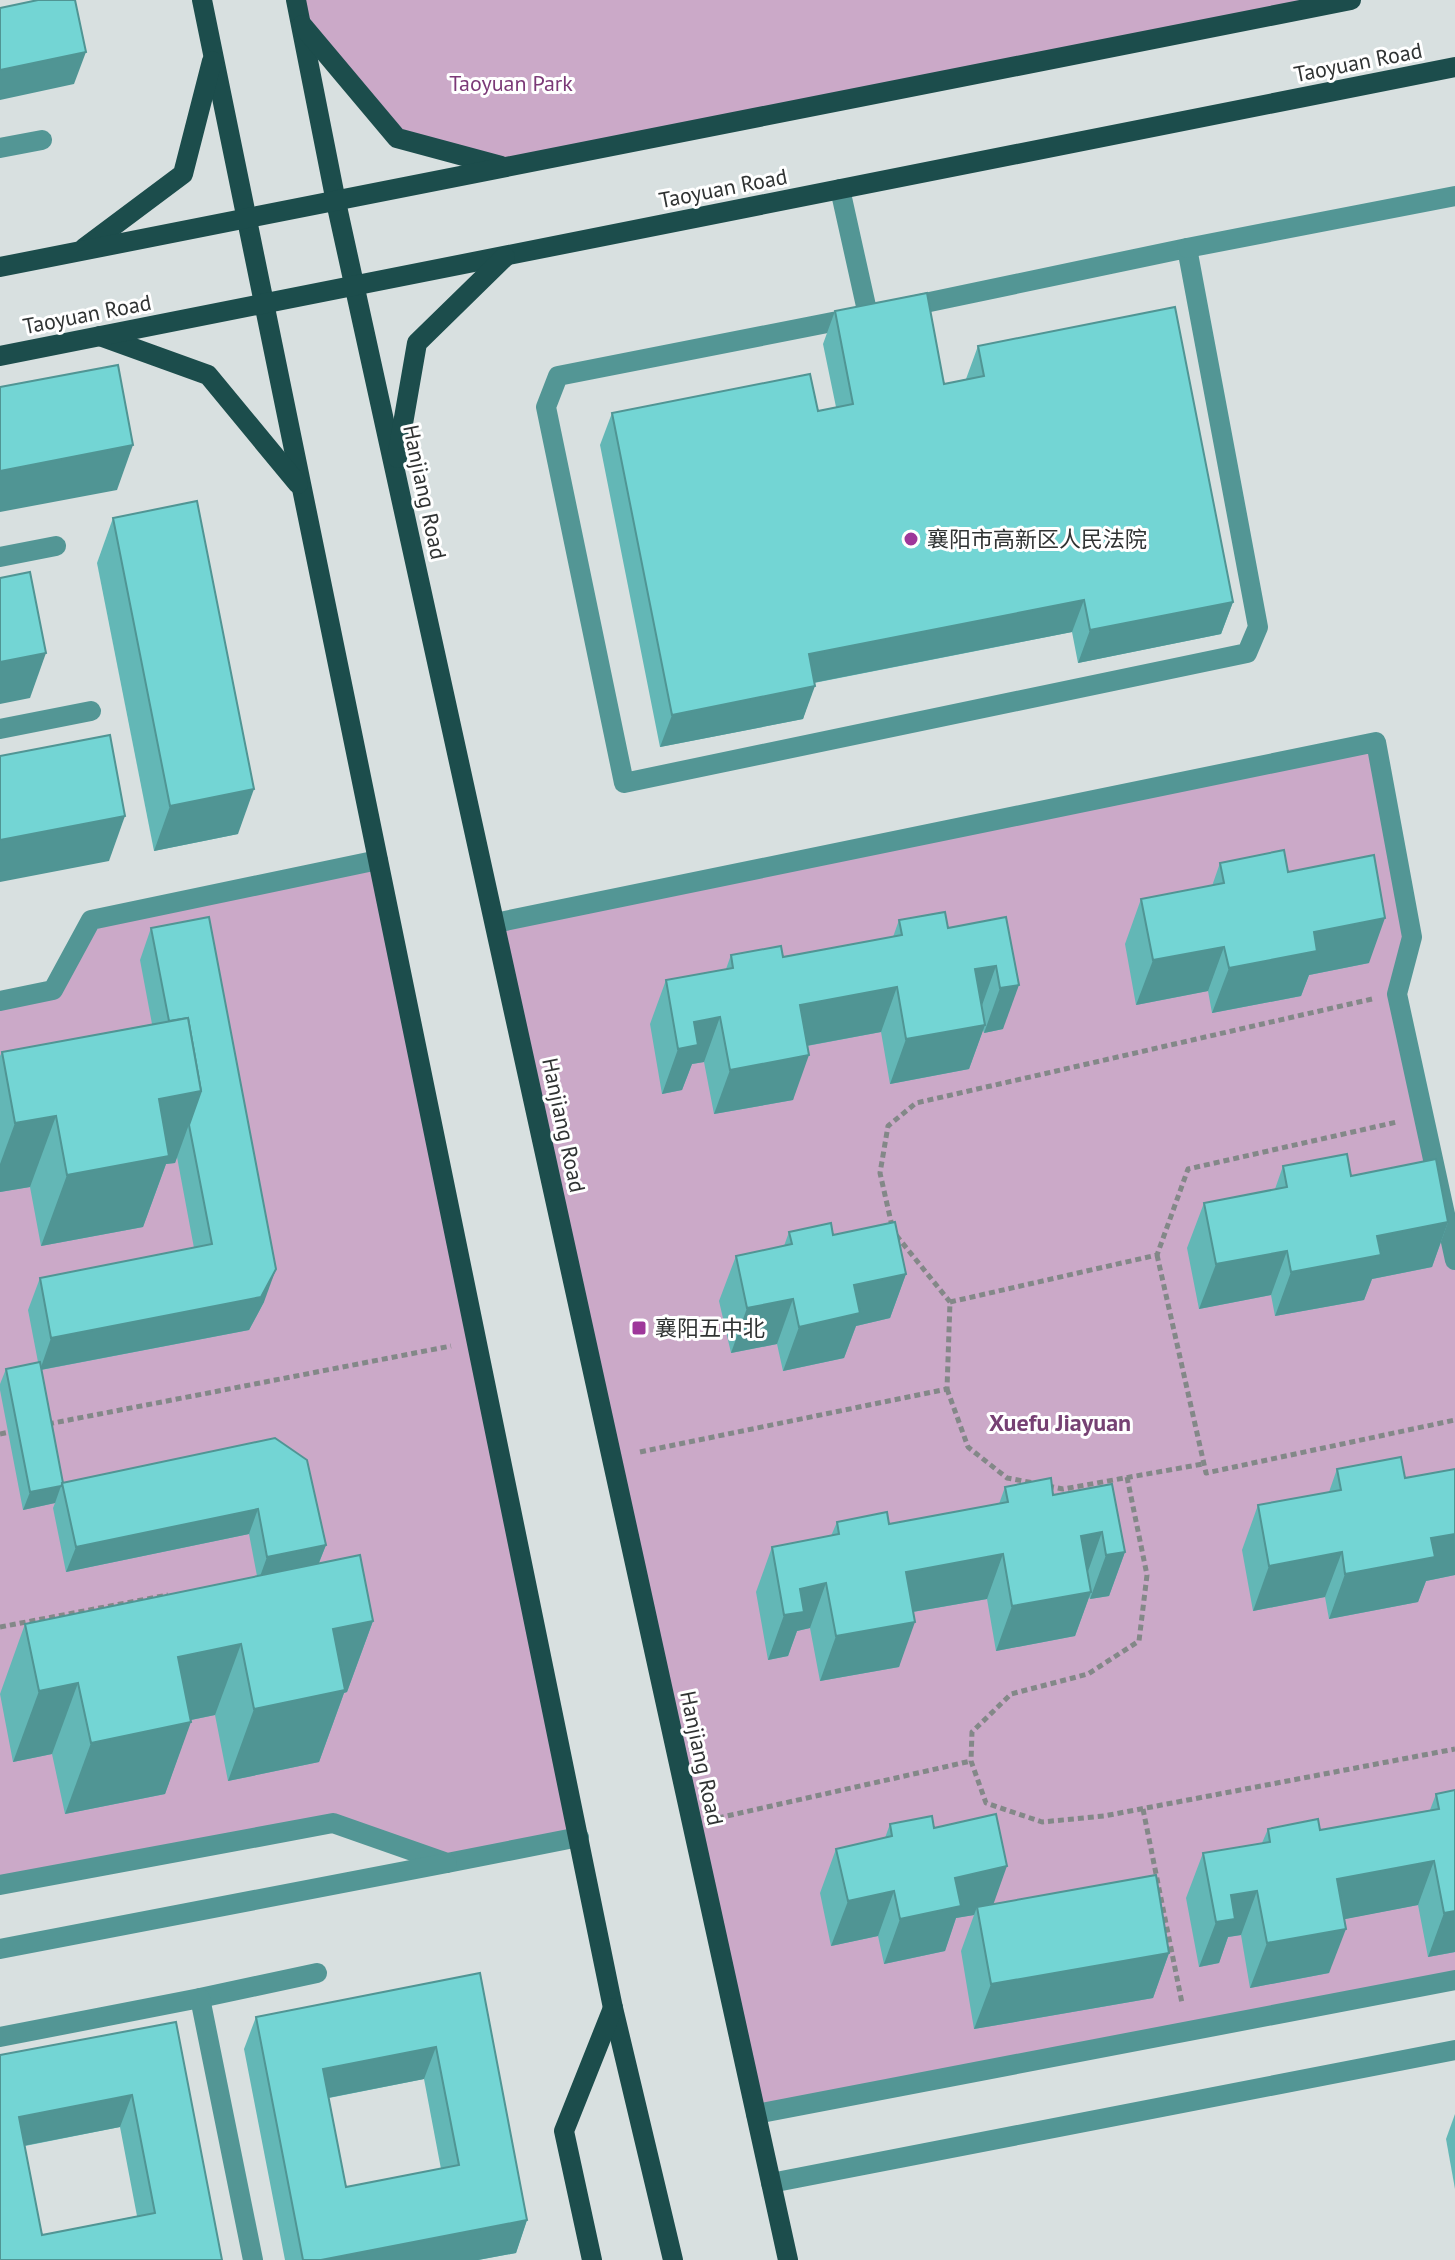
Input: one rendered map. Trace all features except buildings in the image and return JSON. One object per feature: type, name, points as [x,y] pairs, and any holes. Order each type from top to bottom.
[{"type":"main road","points":[[202,0],[613,2008],[673,2260]]},
{"type":"main road","name":"Hanjiang Road","points":[[296,0],[336,202],[788,2260]]},
{"type":"main road","points":[[0,267],[1351,0]]},
{"type":"main road","points":[[300,23],[397,138],[509,168]]},
{"type":"main road","points":[[80,252],[183,174],[213,57]]},
{"type":"main road","name":"Taoyuan Road","points":[[0,356],[1455,67]]},
{"type":"main road","points":[[395,470],[417,343],[506,256]]},
{"type":"main road","points":[[100,336],[208,375],[301,488]]},
{"type":"main road","points":[[592,2260],[564,2131],[613,2008]]},
{"type":"lane","points":[[0,148],[42,140]]},
{"type":"lane","points":[[840,189],[868,315]]},
{"type":"lane","points":[[1187,248],[1258,627],[1247,653],[624,783],[546,407],[558,376],[1187,248],[1455,196]]},
{"type":"lane","points":[[0,557],[56,546]]},
{"type":"lane","points":[[0,729],[91,711]]},
{"type":"lane","points":[[495,923],[1376,742],[1412,937],[1397,994],[1455,1260]]},
{"type":"lane","points":[[0,1001],[53,990],[91,920],[378,860]]},
{"type":"lane","points":[[0,1885],[333,1823],[447,1863]]},
{"type":"lane","points":[[0,1949],[579,1837]]},
{"type":"lane","points":[[0,2037],[317,1973]]},
{"type":"lane","points":[[756,2114],[1455,1980]]},
{"type":"lane","points":[[200,1998],[253,2260]]},
{"type":"lane","points":[[771,2183],[1455,2050]]},
{"type":"path","points":[[1204,1464],[1063,1489],[1007,1478],[968,1447],[947,1389],[950,1302],[894,1232],[880,1173],[888,1126],[916,1103],[1397,994]]},
{"type":"path","points":[[1424,1116],[1188,1169],[1157,1255],[1206,1473],[1455,1420]]},
{"type":"path","points":[[950,1302],[1157,1255]]},
{"type":"path","points":[[46,1425],[478,1341]]},
{"type":"path","points":[[612,1458],[947,1389]]},
{"type":"path","points":[[0,1434],[15,1431]]},
{"type":"path","points":[[1127,1477],[1147,1575],[1139,1641],[1088,1674],[1011,1694],[972,1732],[971,1761],[986,1803],[1042,1822],[1104,1816],[1455,1749]]},
{"type":"path","points":[[0,1627],[179,1592]]},
{"type":"path","points":[[692,1824],[971,1761]]},
{"type":"path","points":[[1143,1808],[1187,2031]]},
{"type":"green space","name":"Taoyuan Park","points":[[296,0],[1351,0],[509,168],[397,138]]},
{"type":"green space","points":[[1376,742],[1412,937],[1397,994],[1455,1260],[1455,1980],[756,2114],[495,923]]},
{"type":"green space","points":[[378,860],[579,1837],[447,1863],[333,1823],[0,1890],[0,1001],[53,990],[91,920]]},
{"type":"place","name":"襄阳市高新区人民法院","points":[[911,539]]},
{"type":"place","name":"襄阳五中北","points":[[639,1328]]},
{"type":"district","name":"Xuefu Jiayuan","points":[[1060,1422]]}]
